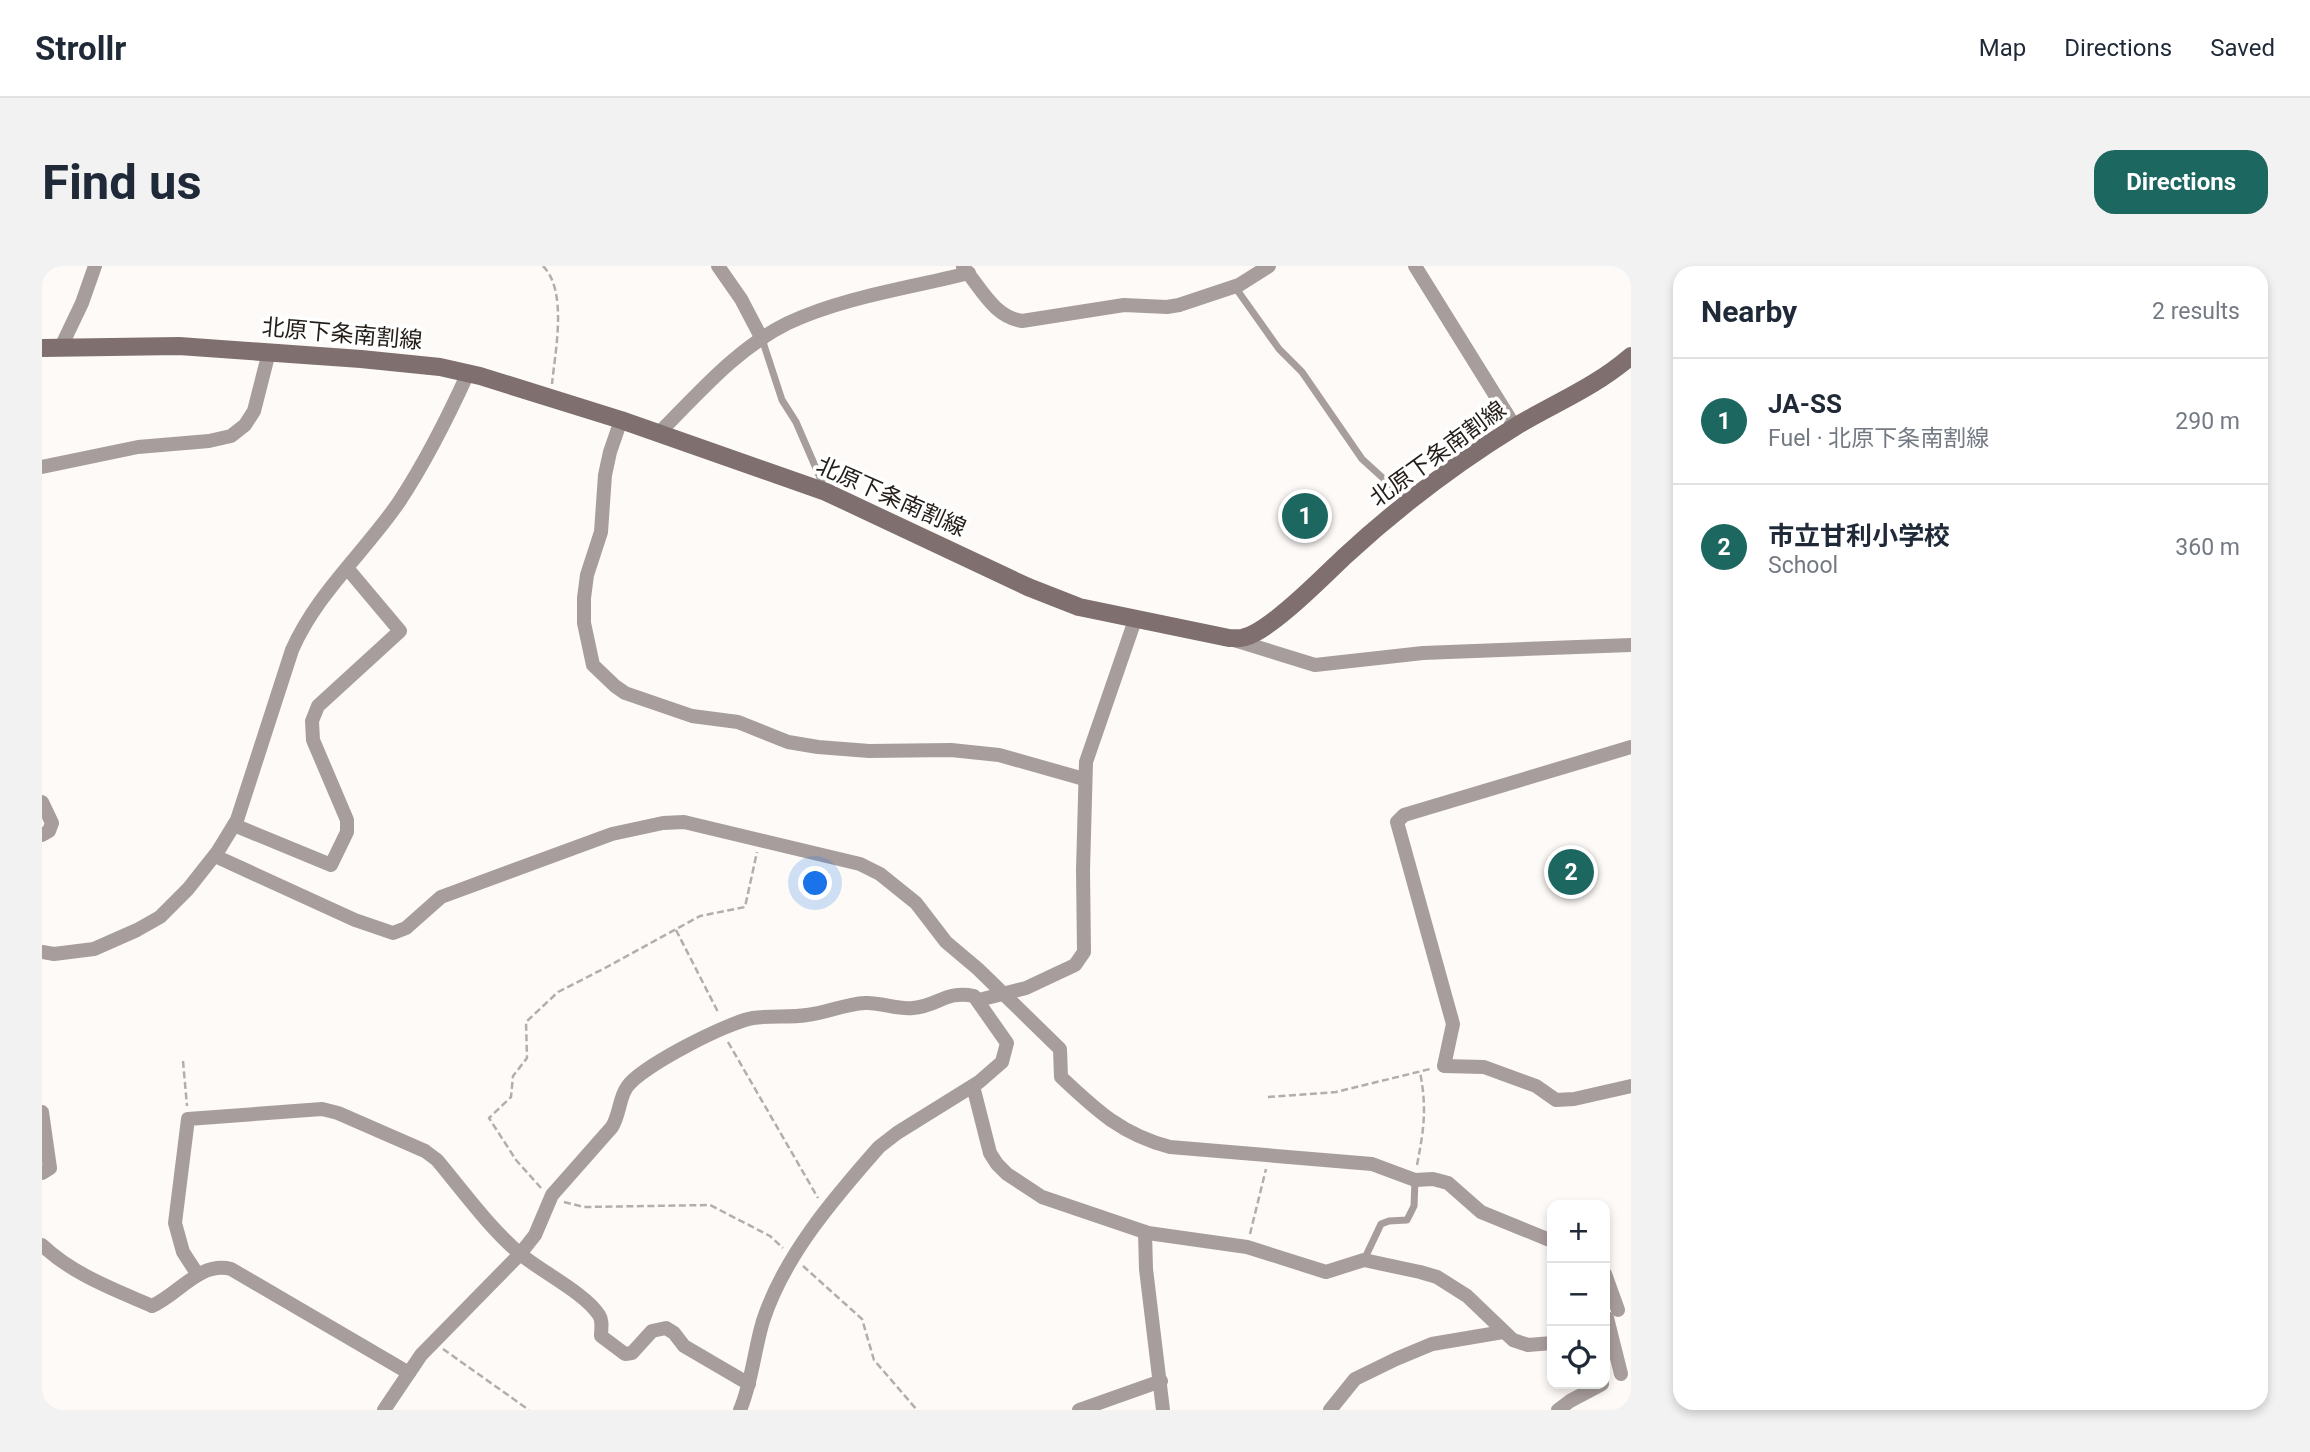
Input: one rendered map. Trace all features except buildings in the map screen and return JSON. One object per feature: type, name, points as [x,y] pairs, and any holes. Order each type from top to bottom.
[{"type":"main road","name":"北原下条南割線","points":[[42,348],[179,346],[440,367],[468,373],[658,433],[826,492],[1028,587],[1079,607],[1229,639],[1246,637],[1261,629],[1297,601],[1370,533],[1452,470],[1515,427],[1594,385],[1631,356]]},
{"type":"street","points":[[61,347],[82,303],[94,266]]},
{"type":"street","points":[[718,266],[741,299],[762,339]]},
{"type":"street","points":[[658,433],[725,366],[762,339],[787,324],[834,306],[966,270],[998,311],[1009,319],[1023,321],[1124,305],[1180,305],[1235,286],[1269,266]]},
{"type":"street","points":[[1415,266],[1515,427]]},
{"type":"street","points":[[42,467],[138,447],[209,441],[231,436],[245,425],[254,411],[269,352]]},
{"type":"street","points":[[42,951],[54,954],[93,949],[137,930],[160,917],[215,856],[234,825],[303,625],[324,594],[399,502],[451,410],[468,373]]},
{"type":"street","points":[[621,421],[605,475],[601,532],[587,575],[584,598],[584,623],[593,665],[615,686],[625,693],[692,716],[738,722],[788,742],[869,751],[951,750],[999,755],[1084,779]]},
{"type":"street","points":[[234,825],[331,865],[347,832],[347,820],[313,740],[312,721],[318,706],[400,631],[347,568]]},
{"type":"street","points":[[979,1000],[1026,988],[1075,965],[1084,952],[1086,762],[1135,620]]},
{"type":"street","points":[[1229,639],[1315,665],[1423,653],[1631,645]]},
{"type":"street","points":[[1631,747],[1404,815],[1397,822],[1453,1024],[1444,1066],[1484,1067],[1536,1086],[1556,1100],[1574,1099],[1631,1086]]},
{"type":"street","points":[[42,802],[52,823],[49,831],[42,835]]},
{"type":"street","points":[[215,856],[355,920],[393,933],[406,928],[441,897],[612,834],[663,823],[684,822],[860,863],[880,874],[916,903],[946,942],[1060,1049],[1061,1077],[1102,1116],[1141,1138],[1170,1147],[1232,1154],[1372,1164],[1415,1180],[1433,1179],[1448,1183],[1481,1212],[1547,1239]]},
{"type":"street","points":[[384,1410],[433,1342],[520,1254],[534,1235],[552,1195],[612,1127],[619,1116],[626,1088],[637,1076],[688,1045],[723,1028],[755,1018],[808,1015],[862,1003],[885,1003],[910,1009],[961,993],[974,996],[1007,1043],[1002,1062],[973,1086],[879,1147],[791,1256],[763,1322],[740,1410]]},
{"type":"street","points":[[973,1086],[990,1153],[1007,1174],[1042,1197],[1145,1232],[1247,1247],[1326,1272],[1364,1260],[1437,1277],[1467,1296],[1513,1340],[1528,1345],[1547,1343]]},
{"type":"street","points":[[198,1275],[183,1252],[175,1223],[188,1119],[322,1109],[338,1113],[425,1151],[437,1160],[501,1236],[520,1254],[599,1314],[602,1321],[601,1336],[625,1354],[632,1353],[652,1331],[666,1328],[674,1333],[684,1346],[748,1384]]},
{"type":"street","points":[[42,1112],[50,1168],[42,1173]]},
{"type":"street","points":[[1145,1232],[1146,1269],[1163,1410]]},
{"type":"street","points":[[42,1245],[59,1261],[89,1279],[152,1306],[208,1268],[221,1266],[232,1269],[409,1373]]},
{"type":"street","points":[[1626,1374],[1610,1316],[1631,1298]]},
{"type":"street","points":[[1330,1410],[1355,1379],[1396,1359],[1432,1344],[1503,1332]]},
{"type":"street","points":[[1079,1410],[1161,1381]]},
{"type":"street","points":[[1558,1410],[1593,1389]]},
{"type":"lane","points":[[1235,286],[1279,348],[1302,372],[1362,458],[1410,502]]},
{"type":"lane","points":[[762,339],[782,400],[796,422],[826,492]]},
{"type":"lane","points":[[1364,1260],[1381,1224],[1407,1220],[1414,1206],[1415,1180]]},
{"type":"path","points":[[543,266],[553,282],[558,299],[551,398]]},
{"type":"path","points":[[763,839],[754,859],[745,906],[700,916],[558,992],[526,1023],[527,1058],[513,1076],[511,1097],[489,1118],[535,1184],[561,1200],[584,1208],[710,1205],[770,1236],[862,1319],[874,1360],[917,1410]]},
{"type":"path","points":[[676,930],[723,1028],[826,1213]]},
{"type":"path","points":[[183,1061],[188,1119]]},
{"type":"path","points":[[1268,1097],[1336,1092],[1444,1066]]},
{"type":"path","points":[[1415,1180],[1425,1125],[1425,1099],[1420,1072]]},
{"type":"path","points":[[1247,1247],[1269,1155]]},
{"type":"path","points":[[433,1342],[529,1410]]},
{"type":"place","name":"JA-SS","points":[[1305,516]]},
{"type":"place","name":"市立甘利小学校","points":[[1571,872]]}]
